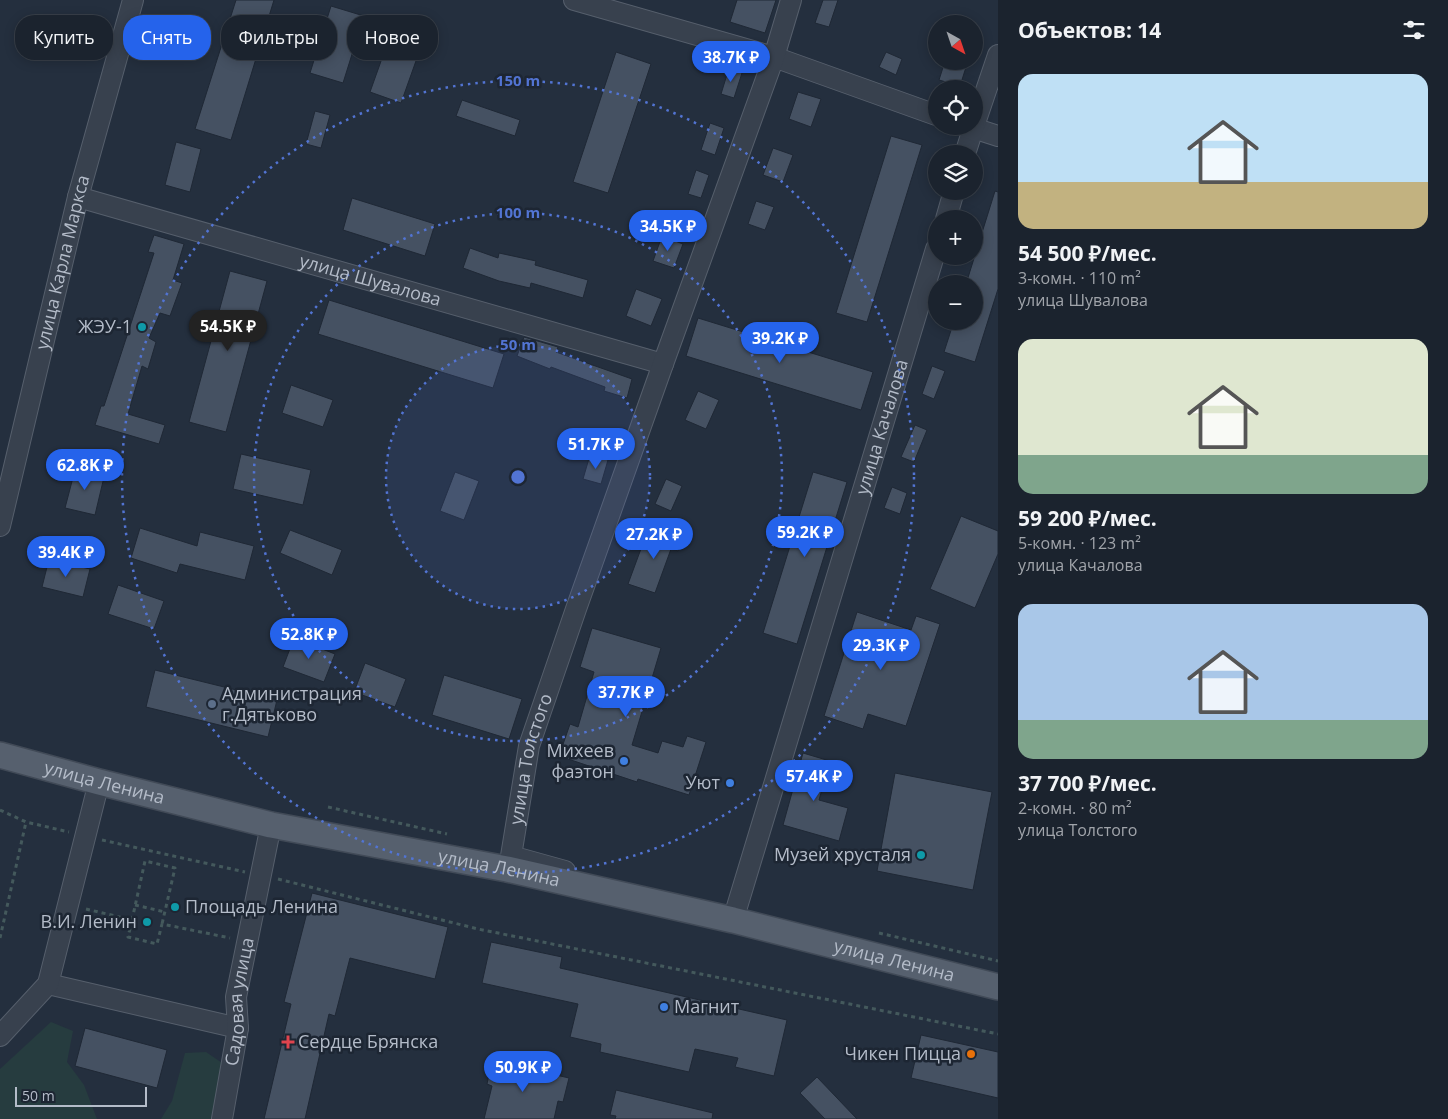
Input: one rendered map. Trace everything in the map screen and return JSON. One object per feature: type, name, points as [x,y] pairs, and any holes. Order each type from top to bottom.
[{"type":"main road","name":"улица Ленина","points":[[0,755],[271,825],[507,869],[733,920],[998,987]]},
{"type":"street","name":"улица Карла Маркса","points":[[0,526],[78,197],[133,0]]},
{"type":"street","points":[[574,0],[774,57],[928,112]]},
{"type":"street","name":"улица Толстого","points":[[600,890],[603,881],[511,856],[529,746],[663,364],[774,57],[791,0]]},
{"type":"street","points":[[983,97],[998,55]]},
{"type":"street","points":[[983,131],[998,136]]},
{"type":"street","name":"улица Шувалова","points":[[78,197],[663,364]]},
{"type":"street","name":"улица Качалова","points":[[733,920],[931,265]]},
{"type":"street","points":[[0,1036],[48,984],[99,782]]},
{"type":"street","name":"Садовая улица","points":[[222,1119],[238,1028],[236,997],[271,825]]},
{"type":"street","points":[[48,984],[238,1028]]},
{"type":"path","points":[[0,810],[26,822],[261,875],[478,929],[998,1034]]},
{"type":"path","points":[[0,938],[26,822]]},
{"type":"path","points":[[145,861],[175,868],[157,944],[128,937],[132,920],[145,861]]},
{"type":"path","points":[[68,904],[132,920]]},
{"type":"path","points":[[136,905],[165,912]]},
{"type":"path","points":[[162,924],[248,942]]},
{"type":"green space","points":[[51,1022],[73,1031],[67,1062],[84,1085],[97,1119],[0,1119],[0,1069]]},
{"type":"green space","points":[[206,1052],[228,1067],[219,1119],[161,1119],[172,1101],[185,1053]]},
{"type":"building","points":[[236,0],[274,0],[269,15],[231,15]]},
{"type":"building","points":[[737,0],[776,0],[765,33],[730,22]]},
{"type":"building","points":[[823,0],[838,0],[829,27],[815,23]]},
{"type":"building","points":[[331,6],[361,15],[347,15],[347,60],[350,60],[343,83],[310,73],[314,60],[337,60],[337,15],[328,15]]},
{"type":"building","points":[[221,47],[221,60],[256,60],[231,140],[195,129]]},
{"type":"building","points":[[616,52],[651,64],[608,193],[573,182]]},
{"type":"building","points":[[886,52],[902,59],[896,75],[879,67]]},
{"type":"building","points":[[381,60],[416,60],[401,103],[370,92]]},
{"type":"building","points":[[729,68],[742,73],[734,98],[721,94]]},
{"type":"building","points":[[942,70],[965,70],[962,80],[939,80]]},
{"type":"building","points":[[798,92],[821,99],[811,127],[789,119]]},
{"type":"building","points":[[462,100],[520,120],[515,136],[456,116]]},
{"type":"building","points":[[315,111],[330,115],[321,148],[306,144]]},
{"type":"building","points":[[710,123],[724,128],[715,155],[701,150]]},
{"type":"building","points":[[891,136],[922,145],[867,322],[836,313]]},
{"type":"building","points":[[176,142],[201,149],[190,192],[165,185]]},
{"type":"building","points":[[773,148],[793,155],[783,182],[763,175]]},
{"type":"building","points":[[696,170],[709,175],[701,198],[688,194]]},
{"type":"building","points":[[995,191],[998,192],[998,289],[975,362],[944,352],[951,330],[983,330],[983,275],[969,275],[972,265],[983,265],[983,229]]},
{"type":"building","points":[[352,198],[435,224],[425,256],[343,230]]},
{"type":"building","points":[[756,201],[774,207],[765,230],[748,224]]},
{"type":"building","points":[[154,235],[184,244],[173,280],[182,283],[170,316],[160,313],[149,338],[156,342],[148,369],[142,366],[128,414],[165,425],[159,444],[95,425],[101,406],[104,406],[154,253],[148,252]]},
{"type":"building","points":[[662,236],[683,244],[674,268],[653,261]]},
{"type":"building","points":[[470,248],[498,258],[499,253],[536,261],[535,265],[588,280],[583,298],[531,283],[530,288],[499,281],[463,268]]},
{"type":"building","points":[[230,271],[267,281],[226,432],[189,422]]},
{"type":"building","points":[[636,289],[662,299],[651,326],[626,316]]},
{"type":"building","points":[[329,300],[504,354],[493,388],[318,334]]},
{"type":"building","points":[[698,318],[873,372],[861,410],[686,356]]},
{"type":"building","points":[[524,337],[558,347],[556,352],[632,379],[627,398],[604,391],[605,387],[517,356]]},
{"type":"building","points":[[932,366],[945,371],[934,399],[922,394]]},
{"type":"building","points":[[291,385],[333,400],[323,427],[282,413]]},
{"type":"building","points":[[698,391],[719,400],[706,429],[685,420]]},
{"type":"building","points":[[915,425],[927,430],[914,462],[901,457]]},
{"type":"building","points":[[241,454],[311,470],[303,505],[233,489]]},
{"type":"building","points":[[590,455],[608,460],[601,484],[583,479]]},
{"type":"building","points":[[76,466],[105,473],[95,515],[65,508]]},
{"type":"building","points":[[455,472],[479,481],[464,520],[440,511]]},
{"type":"building","points":[[813,472],[847,482],[797,644],[763,633]]},
{"type":"building","points":[[666,479],[682,486],[671,511],[655,504]]},
{"type":"building","points":[[892,487],[907,493],[900,514],[884,508]]},
{"type":"building","points":[[961,516],[998,531],[998,554],[975,608],[930,589]]},
{"type":"building","points":[[140,528],[197,546],[200,532],[254,546],[245,580],[180,564],[177,573],[131,558]]},
{"type":"building","points":[[653,528],[682,538],[678,551],[671,549],[655,593],[628,584],[642,546],[646,548]]},
{"type":"building","points":[[290,530],[342,550],[332,575],[280,553]]},
{"type":"building","points":[[49,559],[90,569],[83,597],[42,587]]},
{"type":"building","points":[[118,585],[164,601],[154,629],[108,614]]},
{"type":"building","points":[[857,612],[911,630],[916,616],[940,624],[906,726],[868,714],[863,729],[824,716]]},
{"type":"building","points":[[592,628],[661,648],[632,745],[658,753],[662,741],[683,747],[687,736],[706,742],[689,795],[638,779],[637,782],[559,756],[570,724],[578,727],[594,672],[580,667]]},
{"type":"building","points":[[294,638],[335,654],[324,682],[283,667]]},
{"type":"building","points":[[365,663],[406,679],[395,707],[354,692]]},
{"type":"building","name":"Администрация г.Дятьково","points":[[155,670],[277,700],[268,737],[146,707]]},
{"type":"building","points":[[444,675],[522,699],[509,739],[432,715]]},
{"type":"building","points":[[803,753],[830,761],[819,800],[848,808],[839,841],[783,825]]},
{"type":"building","points":[[895,773],[992,792],[973,890],[877,871]]},
{"type":"building","points":[[312,893],[448,927],[435,979],[350,958],[335,1016],[329,1014],[305,1119],[264,1119],[291,1004],[284,1002]]},
{"type":"building","points":[[491,942],[562,957],[560,968],[787,1020],[774,1076],[735,1067],[738,1058],[695,1049],[689,1072],[600,1052],[601,1044],[570,1037],[578,1004],[482,983]]},
{"type":"building","points":[[85,1028],[167,1050],[157,1088],[75,1066]]},
{"type":"building","points":[[921,1035],[998,1052],[998,1098],[911,1078]]},
{"type":"building","points":[[492,1060],[569,1078],[563,1102],[558,1101],[554,1119],[484,1119],[492,1086],[487,1084]]},
{"type":"building","points":[[817,1077],[857,1119],[825,1119],[800,1093]]},
{"type":"building","points":[[616,1090],[713,1113],[712,1119],[615,1119],[616,1116],[610,1115]]},
{"type":"place","name":"ЖЭУ-1","points":[[142,327]]},
{"type":"place","name":"Администрация г.Дятьково","points":[[212,704]]},
{"type":"place","name":"Михеев фаэтон","points":[[624,761]]},
{"type":"place","name":"Уют","points":[[730,783]]},
{"type":"place","name":"Музей хрусталя","points":[[921,855]]},
{"type":"place","name":"Площадь Ленина","points":[[175,907]]},
{"type":"place","name":"В.И. Ленин","points":[[147,922]]},
{"type":"place","name":"Магнит","points":[[664,1007]]},
{"type":"place","name":"Сердце Брянска","points":[[288,1042]]},
{"type":"place","name":"Чикен Пицца","points":[[971,1054]]}]
